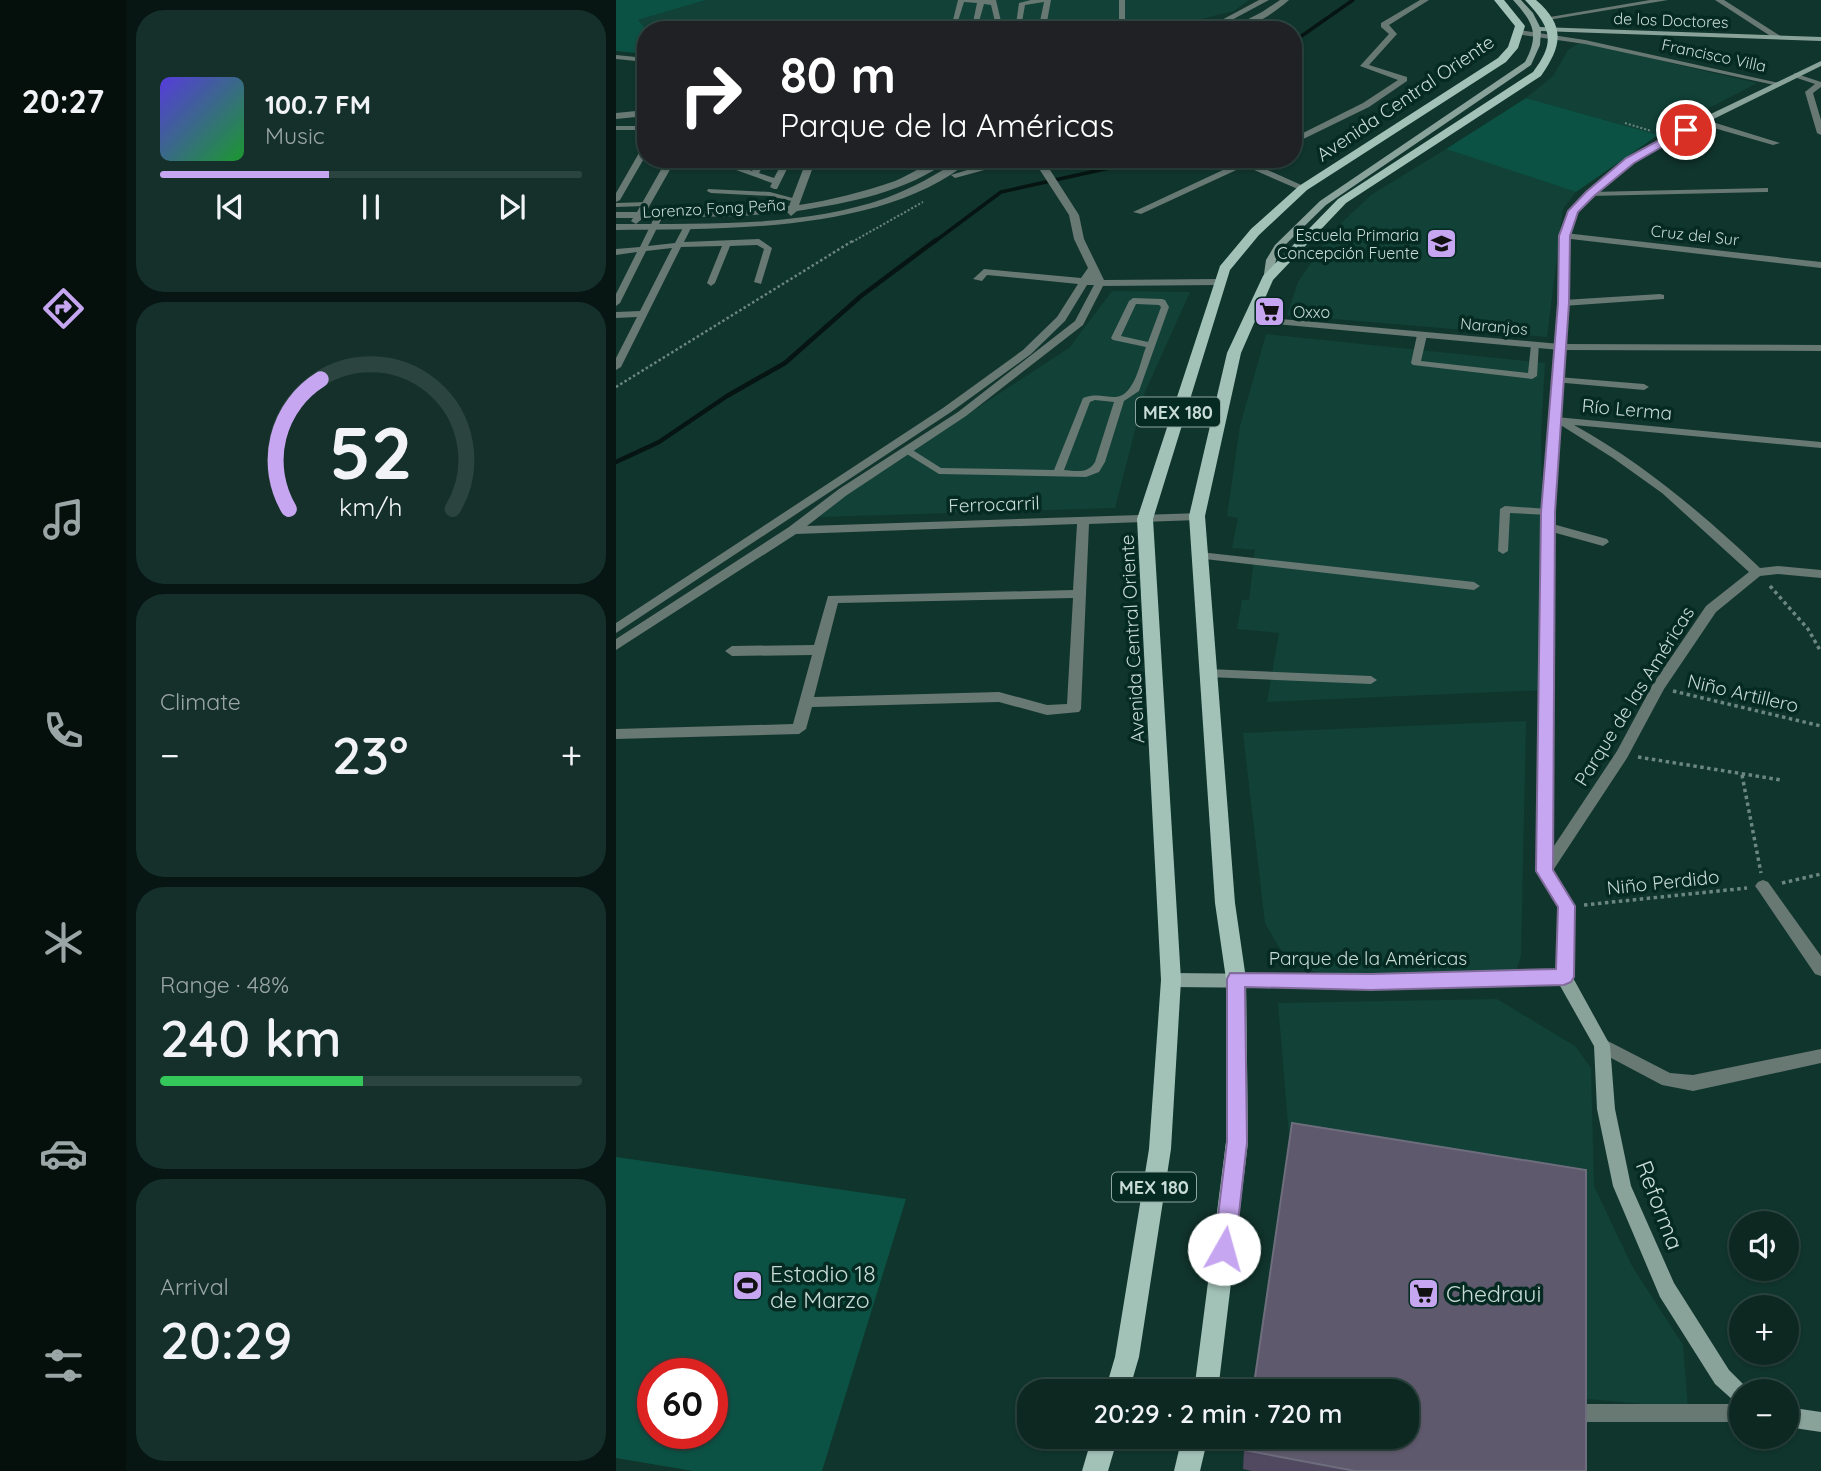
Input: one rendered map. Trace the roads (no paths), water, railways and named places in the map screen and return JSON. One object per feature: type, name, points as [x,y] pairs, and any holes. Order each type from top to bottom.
[{"type":"main road","points":[[1499,0],[1519,29]]},
{"type":"main road","points":[[1288,203],[1504,72],[1520,56],[1528,39],[1526,22],[1506,0]]},
{"type":"main road","points":[[1530,0],[1553,28]]},
{"type":"main road","name":"MEX 180","points":[[1207,1379],[1237,1142],[1236,979],[1225,903],[1197,516],[1234,353],[1267,279],[1342,201],[1537,74],[1549,55],[1553,28]]},
{"type":"main road","name":"Avenida Central Oriente","points":[[1171,980],[1145,519],[1218,282],[1224,270],[1255,232],[1303,188],[1502,60],[1513,48],[1519,29]]},
{"type":"main road","name":"MEX 180","points":[[1121,1379],[1127,1357],[1160,1149],[1171,980]]},
{"type":"main road","points":[[1095,1471],[1101,1449]]},
{"type":"main road","points":[[1187,1471],[1192,1449]]},
{"type":"street","points":[[1227,21],[1265,0]]},
{"type":"street","points":[[1250,21],[1285,0]]},
{"type":"street","points":[[1302,137],[1366,105],[1404,79],[1364,66],[1393,34],[1384,26],[1425,0]]},
{"type":"street","points":[[1267,279],[1270,260],[1278,247],[1323,203],[1528,63],[1537,47],[1539,30],[1531,12],[1517,0]]},
{"type":"street","points":[[1553,28],[1664,0]]},
{"type":"street","points":[[1719,0],[1778,37]]},
{"type":"street","points":[[1249,11],[1265,14]]},
{"type":"street","name":"Francisco Villa","points":[[1519,29],[1553,28],[1779,84]]},
{"type":"street","name":"de los Doctores","points":[[1553,28],[1821,39]]},
{"type":"street","points":[[616,57],[637,59]]},
{"type":"street","points":[[1564,977],[1566,906],[1545,871],[1548,512],[1563,303],[1564,236],[1573,211],[1630,160],[1670,137],[1821,63]]},
{"type":"street","points":[[616,116],[637,114]]},
{"type":"street","points":[[633,227],[667,168]]},
{"type":"street","points":[[788,221],[808,168]]},
{"type":"street","name":"Lorenzo Fong Peña","points":[[616,215],[850,200],[920,175],[931,168]]},
{"type":"street","name":"Lorenzo Fong Peña","points":[[616,227],[788,221],[886,202],[934,183],[955,168]]},
{"type":"street","points":[[934,183],[980,168]]},
{"type":"street","points":[[1044,168],[1074,215],[1079,239],[1091,270],[1100,283]]},
{"type":"street","points":[[1138,212],[1230,168]]},
{"type":"street","points":[[1260,168],[1303,188]]},
{"type":"street","name":"Cruz del Sur","points":[[1564,236],[1821,265]]},
{"type":"street","points":[[618,626],[774,526],[818,493],[947,410],[1027,352],[1061,318],[1091,270]]},
{"type":"street","points":[[978,279],[984,272],[1100,283],[1218,282]]},
{"type":"street","points":[[616,645],[793,530],[843,492],[962,414],[1061,340],[1079,323],[1100,283]]},
{"type":"street","points":[[1563,303],[1660,297]]},
{"type":"street","name":"Naranjos","points":[[1248,319],[1560,347],[1821,348]]},
{"type":"street","points":[[1558,380],[1644,387]]},
{"type":"street","name":"Río Lerma","points":[[1556,420],[1821,445]]},
{"type":"street","name":"Río Lerma","points":[[1556,420],[1623,459],[1693,511],[1757,572]]},
{"type":"street","name":"Ferrocarril","points":[[774,526],[793,530],[1197,516]]},
{"type":"street","points":[[806,702],[999,697],[1047,710],[1074,709],[1083,520]]},
{"type":"street","points":[[1549,527],[1603,542]]},
{"type":"street","points":[[1757,572],[1778,570],[1821,574]]},
{"type":"street","name":"Parque de las Américas","points":[[1545,871],[1622,754],[1658,687],[1711,609],[1757,572]]},
{"type":"street","points":[[616,734],[799,729],[833,599],[1079,594]]},
{"type":"street","points":[[732,651],[820,650]]},
{"type":"street","points":[[1763,886],[1821,969]]},
{"type":"street","name":"Parque de la Américas","points":[[1171,980],[1371,982],[1564,977]]},
{"type":"street","name":"Reforma","points":[[1564,977],[1602,1045],[1606,1109],[1622,1186],[1667,1290],[1729,1383]]},
{"type":"street","points":[[1602,1045],[1668,1080],[1693,1083],[1821,1056]]},
{"type":"street","points":[[1799,1419],[1821,1422]]},
{"type":"lane","points":[[955,21],[961,0],[994,1],[998,21]]},
{"type":"lane","points":[[1019,21],[1022,3],[1048,0],[1044,21]]},
{"type":"lane","points":[[1122,0],[1122,21]]},
{"type":"lane","points":[[977,21],[981,2]]},
{"type":"lane","points":[[1797,75],[1821,84]]},
{"type":"lane","points":[[1821,84],[1809,92],[1821,133]]},
{"type":"lane","points":[[1703,122],[1776,143]]},
{"type":"lane","points":[[616,139],[620,128]]},
{"type":"lane","points":[[637,163],[616,202],[645,205]]},
{"type":"lane","points":[[735,168],[777,182]]},
{"type":"lane","points":[[754,174],[757,168]]},
{"type":"lane","points":[[770,194],[784,168]]},
{"type":"lane","points":[[616,180],[627,180]]},
{"type":"lane","points":[[1590,194],[1765,190]]},
{"type":"lane","points":[[711,191],[770,194],[794,204]]},
{"type":"lane","points":[[616,303],[660,214]]},
{"type":"lane","points":[[616,367],[688,226]]},
{"type":"lane","points":[[712,283],[727,243]]},
{"type":"lane","points":[[616,252],[678,245],[765,244],[768,248],[758,282]]},
{"type":"lane","points":[[907,451],[939,471],[1086,474],[1095,470],[1120,400],[1134,391],[1151,345],[1164,304],[1133,301],[1116,338],[1151,345]]},
{"type":"lane","points":[[616,315],[641,314]]},
{"type":"lane","points":[[1422,335],[1416,363],[1532,376],[1536,345]]},
{"type":"lane","points":[[1058,473],[1086,400],[1094,397],[1120,400]]},
{"type":"lane","points":[[1503,551],[1505,509],[1548,512]]},
{"type":"lane","points":[[1200,556],[1474,586]]},
{"type":"lane","points":[[1209,673],[1371,680]]},
{"type":"lane","points":[[1586,1413],[1729,1413]]},
{"type":"waterway","points":[[1302,36],[1353,0]]},
{"type":"waterway","points":[[934,242],[1001,192],[1109,168]]},
{"type":"waterway","points":[[616,462],[659,442],[727,396],[785,363],[861,296],[936,240]]},
{"type":"place","name":"Escuela Primaria Concepción Fuente","points":[[1442,244]]},
{"type":"place","name":"Oxxo","points":[[1270,312]]},
{"type":"place","name":"Estadio 18 de Marzo","points":[[747,1286]]},
{"type":"place","name":"Chedraui","points":[[1423,1293]]}]
